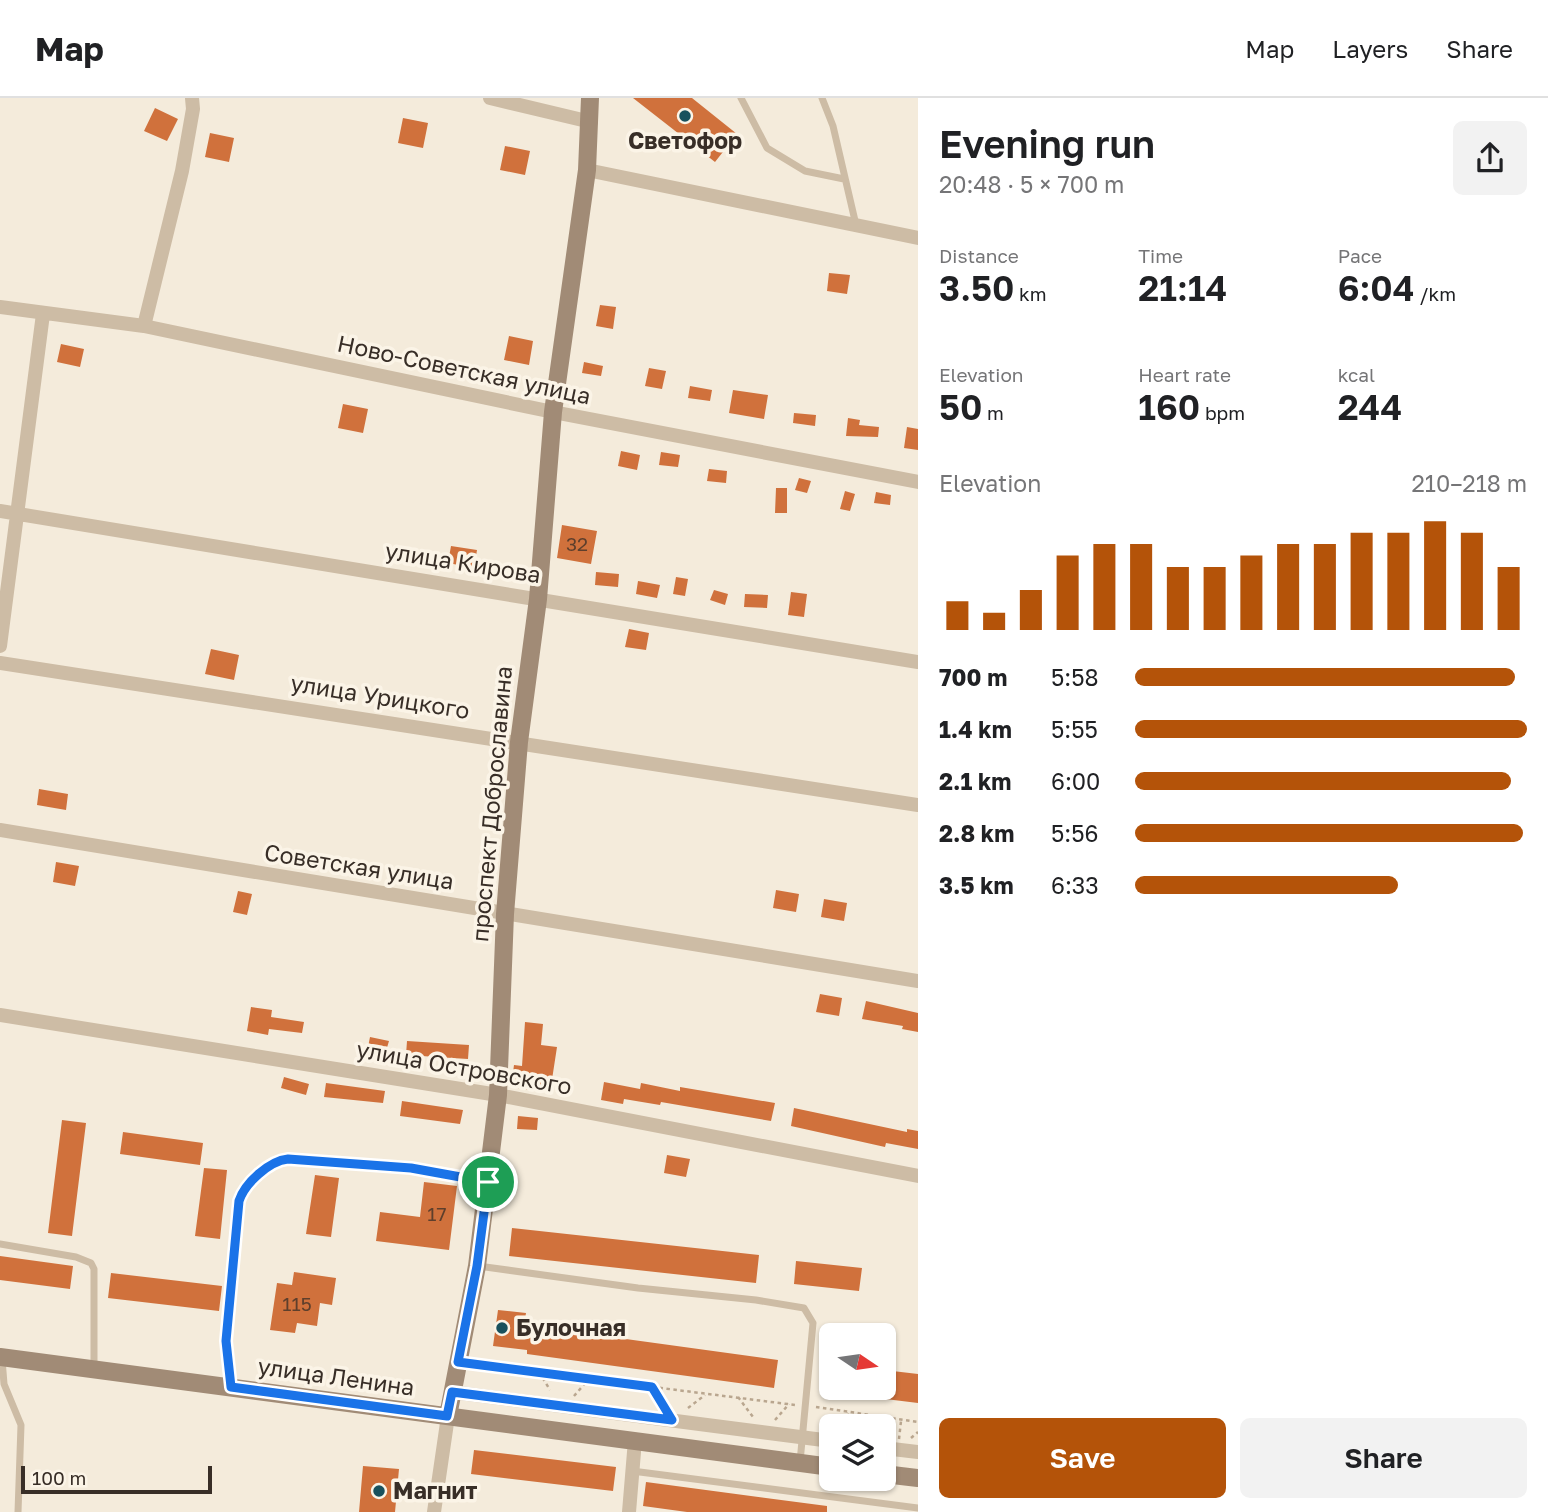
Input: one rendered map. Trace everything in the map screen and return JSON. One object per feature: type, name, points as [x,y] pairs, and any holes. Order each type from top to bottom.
[{"type":"street","points":[[144,326],[182,171],[193,109],[192,98]]},
{"type":"street","points":[[490,98],[590,122]]},
{"type":"street","name":"проспект Доброславина","points":[[435,1512],[447,1416],[477,1266],[498,1096],[505,914],[519,741],[538,599],[553,412],[587,170],[590,98]]},
{"type":"street","points":[[587,170],[918,238]]},
{"type":"street","name":"Ново-Советская улица","points":[[0,307],[144,326],[553,412],[918,482]]},
{"type":"street","points":[[0,646],[44,314]]},
{"type":"street","name":"улица Кирова","points":[[0,511],[918,662]]},
{"type":"street","name":"улица Урицкого","points":[[0,663],[519,741],[918,805]]},
{"type":"street","name":"Советская улица","points":[[0,830],[918,981]]},
{"type":"street","name":"улица Островского","points":[[0,1015],[498,1096],[918,1176]]},
{"type":"street","name":"улица Ленина","points":[[1,1357],[819,1465]]},
{"type":"street","points":[[452,1392],[819,1439]]},
{"type":"street","points":[[629,1512],[635,1440]]},
{"type":"street","points":[[896,1449],[918,1452]]},
{"type":"street","points":[[896,1475],[918,1478]]},
{"type":"lane","points":[[741,98],[767,148],[805,171],[844,179]]},
{"type":"lane","points":[[822,98],[833,126],[856,226]]},
{"type":"lane","points":[[231,1387],[226,1341],[237,1216],[243,1189],[252,1179],[278,1160],[288,1159],[411,1168],[488,1182]]},
{"type":"lane","points":[[0,1244],[76,1257],[91,1263],[94,1269],[94,1369]]},
{"type":"lane","points":[[477,1266],[804,1308],[813,1323],[800,1462]]},
{"type":"lane","points":[[1,1357],[4,1384],[21,1425],[18,1512]]},
{"type":"lane","points":[[632,1471],[918,1508]]},
{"type":"path","points":[[458,1362],[863,1414]]},
{"type":"path","points":[[540,1373],[562,1406],[589,1379]]},
{"type":"path","points":[[652,1387],[672,1420],[707,1394]]},
{"type":"path","points":[[738,1397],[763,1432],[789,1404]]},
{"type":"path","points":[[896,1419],[918,1422]]},
{"type":"building","name":"Светофор","points":[[633,98],[692,98],[737,134],[715,162]]},
{"type":"building","points":[[155,108],[178,119],[167,141],[144,131]]},
{"type":"building","points":[[403,118],[428,123],[423,148],[398,143]]},
{"type":"building","points":[[210,133],[234,138],[229,162],[205,157]]},
{"type":"building","points":[[505,146],[530,151],[525,175],[500,170]]},
{"type":"building","points":[[829,273],[850,275],[847,294],[827,291]]},
{"type":"building","points":[[600,305],[616,307],[613,329],[596,326]]},
{"type":"building","points":[[509,336],[533,341],[529,365],[504,360]]},
{"type":"building","points":[[61,344],[84,349],[80,367],[57,362]]},
{"type":"building","points":[[584,362],[603,366],[601,376],[582,373]]},
{"type":"building","points":[[649,368],[666,371],[662,389],[645,386]]},
{"type":"building","points":[[690,386],[712,390],[710,401],[688,398]]},
{"type":"building","points":[[733,390],[768,395],[764,419],[729,413]]},
{"type":"building","points":[[343,404],[368,409],[363,433],[338,428]]},
{"type":"building","points":[[794,413],[816,415],[815,426],[793,423]]},
{"type":"building","points":[[848,418],[860,420],[859,425],[879,427],[878,437],[846,436]]},
{"type":"building","points":[[907,427],[918,429],[918,450],[904,448]]},
{"type":"building","points":[[621,451],[640,455],[637,470],[618,466]]},
{"type":"building","points":[[661,452],[680,455],[678,467],[659,465]]},
{"type":"building","points":[[709,469],[727,471],[726,483],[707,481]]},
{"type":"building","points":[[799,478],[811,481],[807,493],[795,490]]},
{"type":"building","points":[[776,488],[787,488],[787,513],[775,513]]},
{"type":"building","points":[[845,491],[855,494],[850,511],[840,509]]},
{"type":"building","points":[[876,492],[891,495],[890,505],[874,503]]},
{"type":"building","points":[[562,525],[597,531],[591,564],[557,558]]},
{"type":"building","points":[[451,546],[477,550],[474,568],[448,563]]},
{"type":"building","points":[[596,572],[619,574],[618,587],[595,585]]},
{"type":"building","points":[[676,577],[688,579],[685,596],[673,594]]},
{"type":"building","points":[[638,581],[660,585],[657,598],[636,594]]},
{"type":"building","points":[[714,590],[728,594],[725,605],[710,600]]},
{"type":"building","points":[[791,592],[807,594],[804,617],[788,615]]},
{"type":"building","points":[[745,594],[768,595],[767,608],[744,607]]},
{"type":"building","points":[[629,629],[649,633],[646,650],[625,647]]},
{"type":"building","points":[[211,649],[239,655],[234,680],[205,674]]},
{"type":"building","points":[[39,789],[68,794],[66,810],[37,805]]},
{"type":"building","points":[[56,862],[79,866],[75,886],[53,882]]},
{"type":"building","points":[[776,890],[799,894],[796,912],[773,908]]},
{"type":"building","points":[[238,891],[252,894],[247,915],[233,912]]},
{"type":"building","points":[[824,899],[847,903],[844,921],[821,917]]},
{"type":"building","points":[[820,994],[842,998],[839,1016],[816,1012]]},
{"type":"building","points":[[866,1001],[918,1013],[918,1032],[902,1029],[903,1026],[862,1019]]},
{"type":"building","points":[[251,1007],[272,1010],[271,1017],[304,1022],[302,1033],[269,1029],[268,1035],[247,1031]]},
{"type":"building","points":[[525,1022],[543,1024],[541,1045],[557,1047],[551,1086],[532,1084],[531,1090],[511,1087],[514,1065],[522,1066]]},
{"type":"building","points":[[370,1037],[389,1041],[386,1051],[368,1047]]},
{"type":"building","points":[[407,1041],[469,1045],[468,1059],[406,1055]]},
{"type":"building","points":[[284,1077],[309,1084],[306,1095],[281,1088]]},
{"type":"building","points":[[604,1082],[640,1089],[641,1083],[680,1091],[680,1087],[775,1103],[771,1121],[661,1102],[660,1105],[624,1099],[623,1104],[601,1100]]},
{"type":"building","points":[[326,1083],[385,1091],[383,1103],[324,1097]]},
{"type":"building","points":[[402,1101],[463,1110],[460,1124],[400,1116]]},
{"type":"building","points":[[794,1108],[907,1132],[907,1129],[918,1131],[918,1149],[886,1143],[885,1147],[791,1126]]},
{"type":"building","points":[[518,1116],[538,1118],[537,1130],[517,1129]]},
{"type":"building","points":[[62,1120],[86,1123],[72,1236],[48,1233]]},
{"type":"building","points":[[123,1132],[203,1143],[200,1165],[120,1154]]},
{"type":"building","points":[[667,1155],[690,1159],[686,1177],[664,1173]]},
{"type":"building","points":[[204,1168],[227,1170],[220,1239],[195,1236]]},
{"type":"building","points":[[315,1175],[339,1178],[331,1237],[306,1234]]},
{"type":"building","points":[[424,1182],[457,1186],[449,1250],[376,1241],[380,1212],[420,1217]]},
{"type":"building","points":[[512,1228],[759,1255],[756,1283],[509,1256]]},
{"type":"building","points":[[0,1256],[73,1266],[70,1289],[0,1280]]},
{"type":"building","points":[[796,1261],[862,1268],[859,1291],[794,1284]]},
{"type":"building","points":[[294,1272],[336,1278],[332,1305],[320,1303],[317,1326],[297,1323],[295,1333],[270,1330],[277,1283],[292,1285]]},
{"type":"building","points":[[111,1273],[222,1286],[219,1311],[108,1298]]},
{"type":"building","points":[[498,1310],[526,1313],[524,1325],[778,1360],[774,1388],[527,1354],[527,1350],[493,1346]]},
{"type":"building","points":[[896,1371],[918,1374],[918,1403],[894,1400],[896,1400]]},
{"type":"building","points":[[474,1450],[616,1467],[613,1491],[471,1474]]},
{"type":"building","name":"Магнит","points":[[363,1466],[399,1469],[395,1512],[359,1512]]},
{"type":"building","points":[[646,1482],[827,1506],[827,1512],[687,1512],[643,1506]]},
{"type":"place","name":"Светофор","points":[[685,116]]},
{"type":"place","name":"Булочная","points":[[502,1328]]},
{"type":"place","name":"Магнит","points":[[379,1491]]},
{"type":"route","points":[[288,1159],[411,1168],[488,1182],[477,1266],[458,1362],[652,1387],[672,1420],[452,1392],[447,1416],[231,1387],[226,1341],[237,1216],[243,1189],[252,1179],[278,1160],[288,1159]]}]
